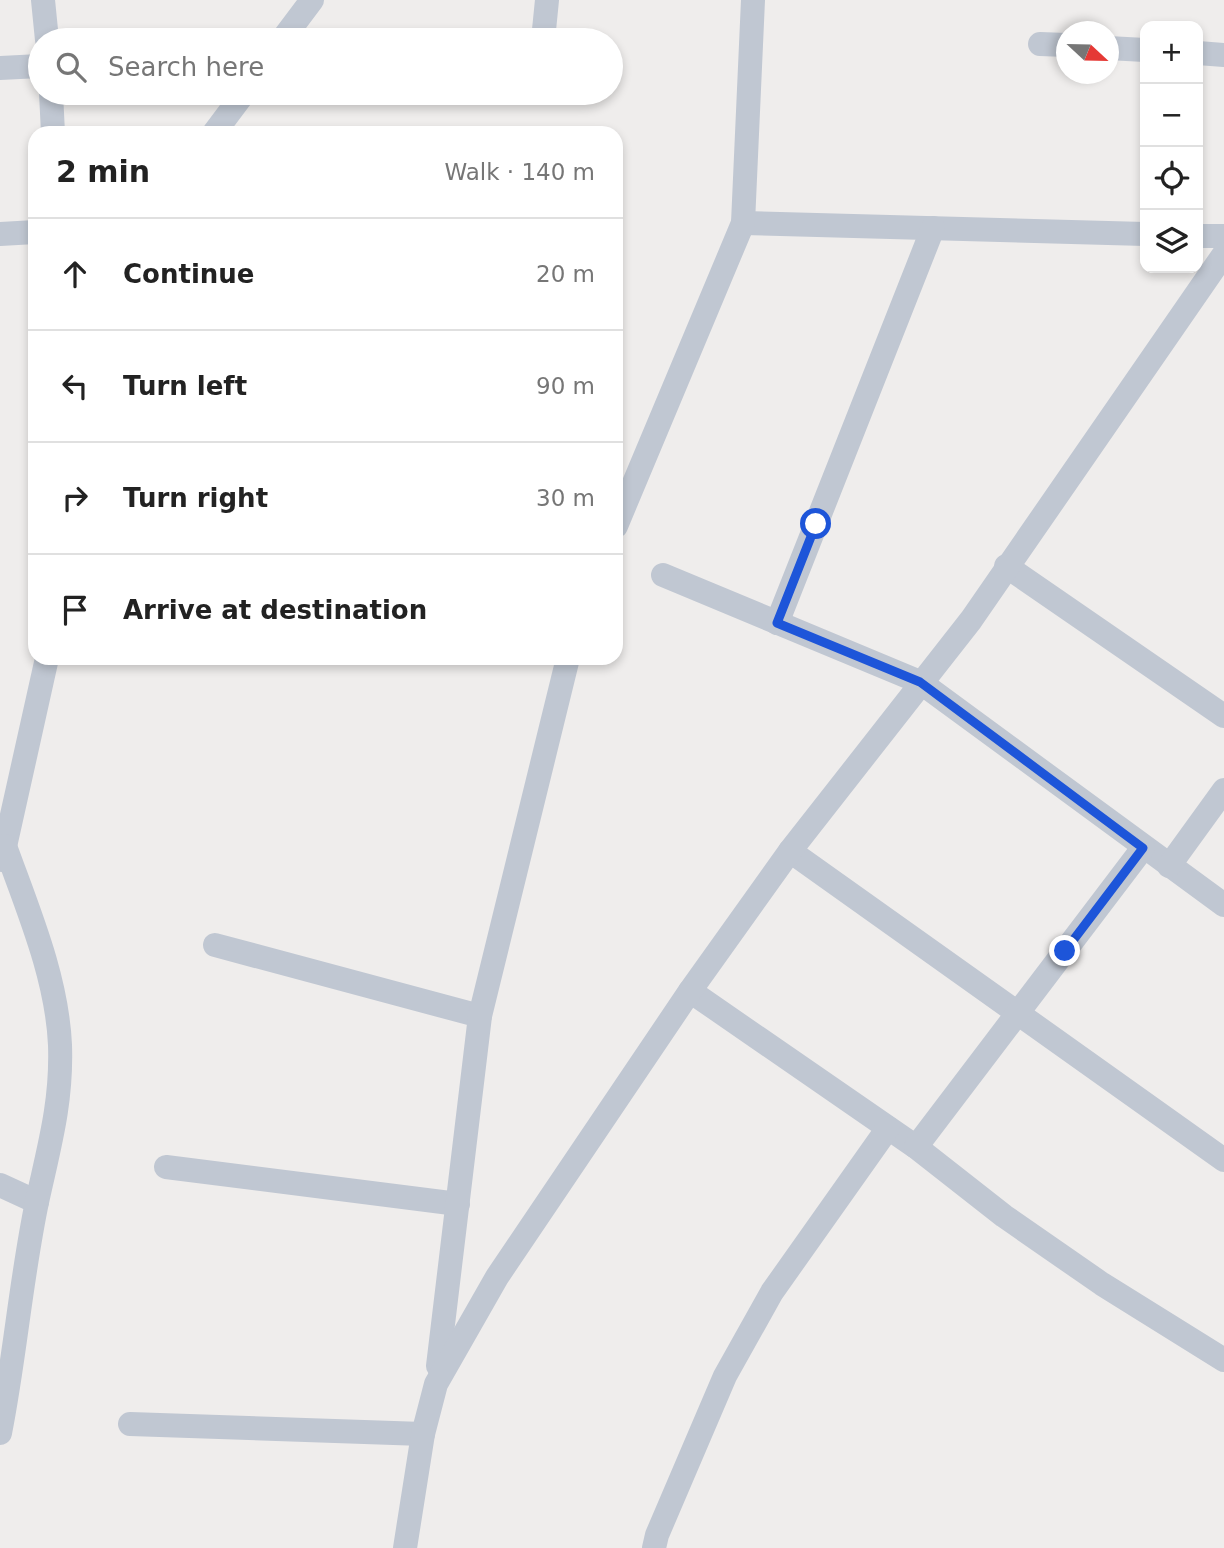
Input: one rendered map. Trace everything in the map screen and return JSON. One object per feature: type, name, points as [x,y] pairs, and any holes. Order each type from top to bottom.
[{"type":"street","points":[[43,0],[46,28]]},
{"type":"street","points":[[291,28],[312,0]]},
{"type":"street","points":[[544,28],[547,0]]},
{"type":"street","points":[[623,509],[743,223],[753,0]]},
{"type":"street","points":[[1040,44],[1056,45]]},
{"type":"street","points":[[1119,49],[1140,50]]},
{"type":"street","points":[[1203,53],[1224,55]]},
{"type":"street","points":[[0,68],[28,67]]},
{"type":"street","points":[[52,105],[53,126]]},
{"type":"street","points":[[219,126],[235,105]]},
{"type":"street","points":[[743,223],[1140,234]]},
{"type":"street","points":[[777,623],[933,228]]},
{"type":"street","points":[[0,234],[28,232]]},
{"type":"street","points":[[1203,236],[1224,236]]},
{"type":"street","points":[[436,1384],[498,1277],[690,991],[790,852],[971,620],[1224,254]]},
{"type":"street","points":[[1006,566],[1224,716]]},
{"type":"street","points":[[663,575],[920,682],[1224,905]]},
{"type":"street","points":[[0,1433],[37,1202],[58,1114],[60,1043],[51,990],[35,929],[2,857],[45,665]]},
{"type":"street","points":[[405,1548],[423,1434],[436,1384],[480,1016],[566,665]]},
{"type":"street","points":[[1169,866],[1224,790]]},
{"type":"street","points":[[916,1147],[1143,848]]},
{"type":"street","points":[[790,852],[1224,1160]]},
{"type":"street","points":[[215,946],[480,1016]]},
{"type":"street","points":[[690,991],[916,1147],[1004,1216],[1069,1261],[1224,1360]]},
{"type":"street","points":[[654,1548],[657,1535],[725,1376],[772,1292],[888,1128]]},
{"type":"street","points":[[166,1167],[458,1204]]},
{"type":"street","points":[[0,1185],[37,1202]]},
{"type":"street","points":[[130,1424],[423,1434]]},
{"type":"route","points":[[816,524],[777,623],[920,682],[1143,848],[1065,951]]}]
